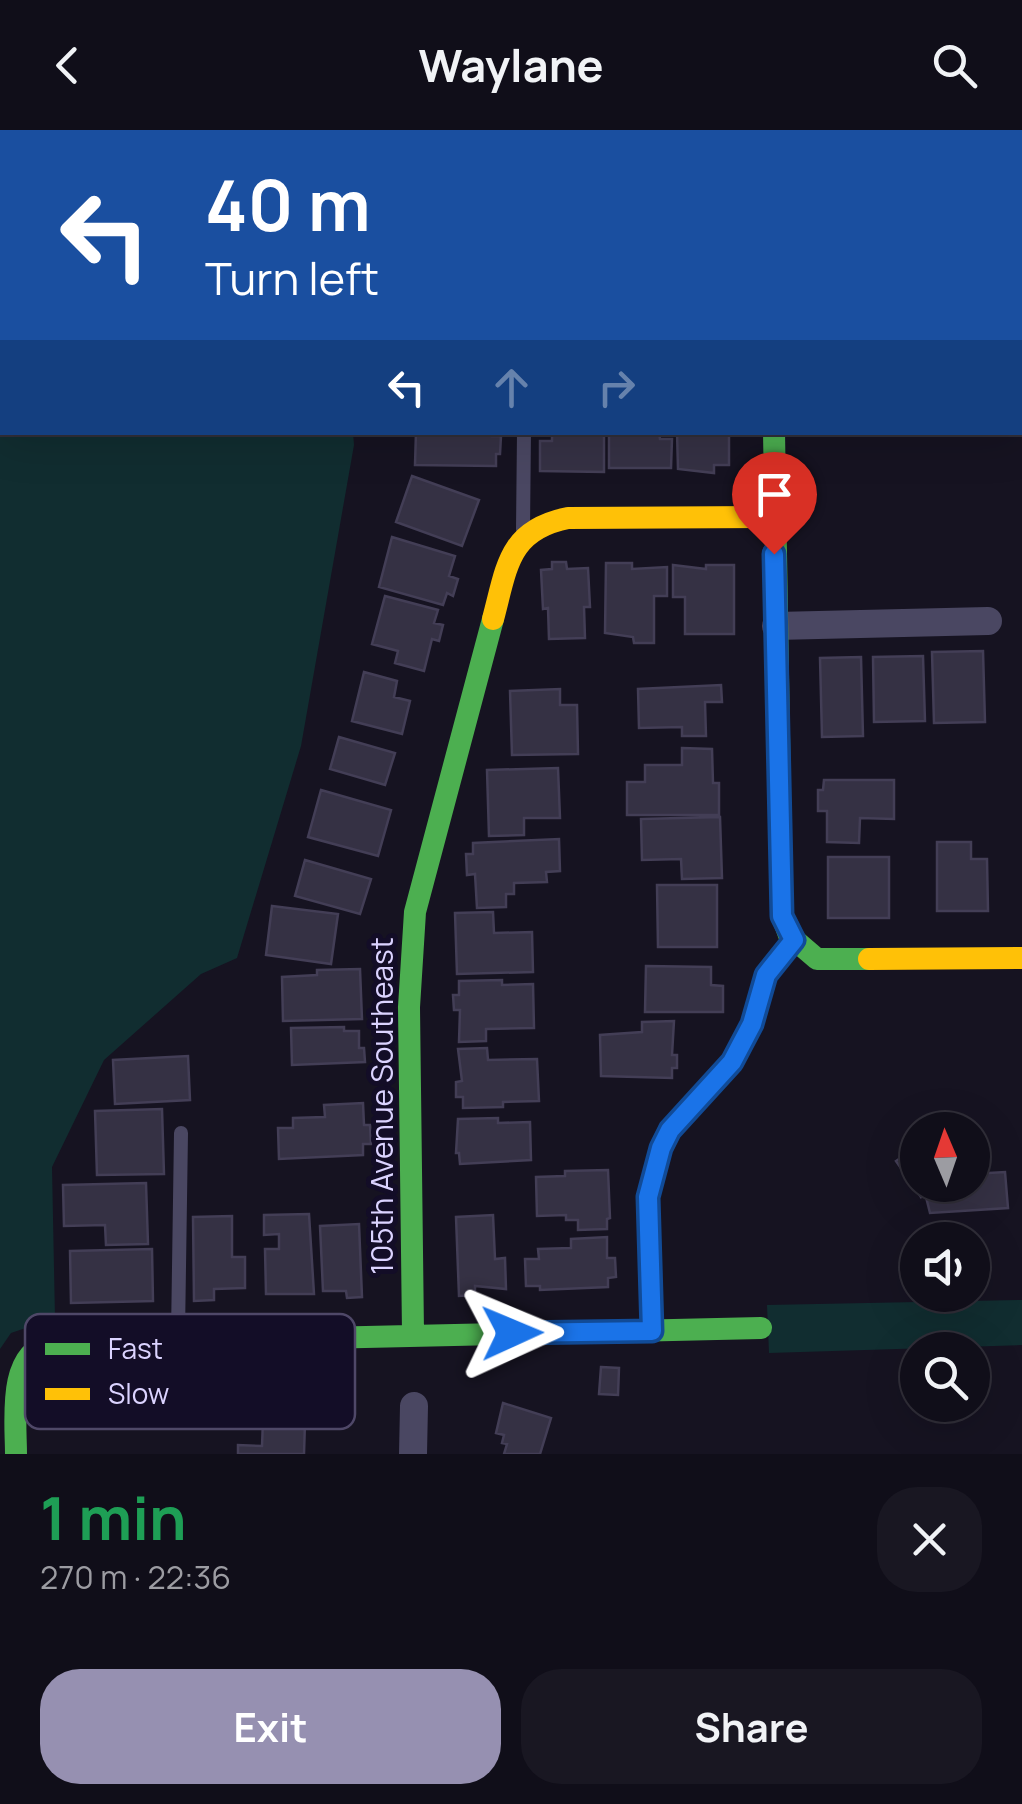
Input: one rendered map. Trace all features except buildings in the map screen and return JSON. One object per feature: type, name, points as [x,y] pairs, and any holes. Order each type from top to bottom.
[{"type":"street","points":[[774,435],[782,916],[794,940],[818,959],[1022,958]]},
{"type":"street","points":[[522,535],[543,523],[568,518],[774,518]]},
{"type":"street","name":"105th Avenue Southeast","points":[[413,1334],[410,1007],[415,912],[509,558],[522,535]]},
{"type":"street","points":[[776,626],[988,621]]},
{"type":"street","points":[[355,1335],[761,1328]]},
{"type":"street","points":[[16,1454],[19,1378],[25,1363]]},
{"type":"street","points":[[413,1454],[414,1406]]},
{"type":"lane","points":[[522,535],[524,435]]},
{"type":"lane","points":[[652,1331],[648,1197],[661,1148],[670,1130],[732,1062],[752,1024],[766,975],[794,940]]},
{"type":"lane","points":[[178,1314],[180,1133]]},
{"type":"green space","points":[[0,435],[353,435],[301,746],[237,958],[201,974],[104,1060],[52,1167],[55,1314],[25,1314],[25,1328],[11,1333],[0,1349]]},
{"type":"green space","points":[[1022,1300],[1022,1345],[990,1346],[990,1332],[900,1332],[900,1349],[769,1353],[767,1305],[900,1302],[900,1312],[990,1312],[990,1301]]},
{"type":"traffic: fast","points":[[774,435],[782,916],[789,935],[817,959],[869,959]]},
{"type":"traffic: fast","points":[[413,1333],[409,1007],[415,912],[493,619]]},
{"type":"traffic: fast","points":[[355,1337],[761,1328]]},
{"type":"traffic: fast","points":[[16,1454],[15,1407],[25,1364]]},
{"type":"traffic: slow","points":[[493,619],[513,554],[533,532],[548,524],[568,518],[774,517]]},
{"type":"traffic: slow","points":[[869,959],[1022,958]]},
{"type":"route","points":[[512,1333],[652,1331],[648,1197],[661,1148],[670,1130],[732,1062],[752,1024],[766,975],[794,940],[782,916],[774,554]]}]
